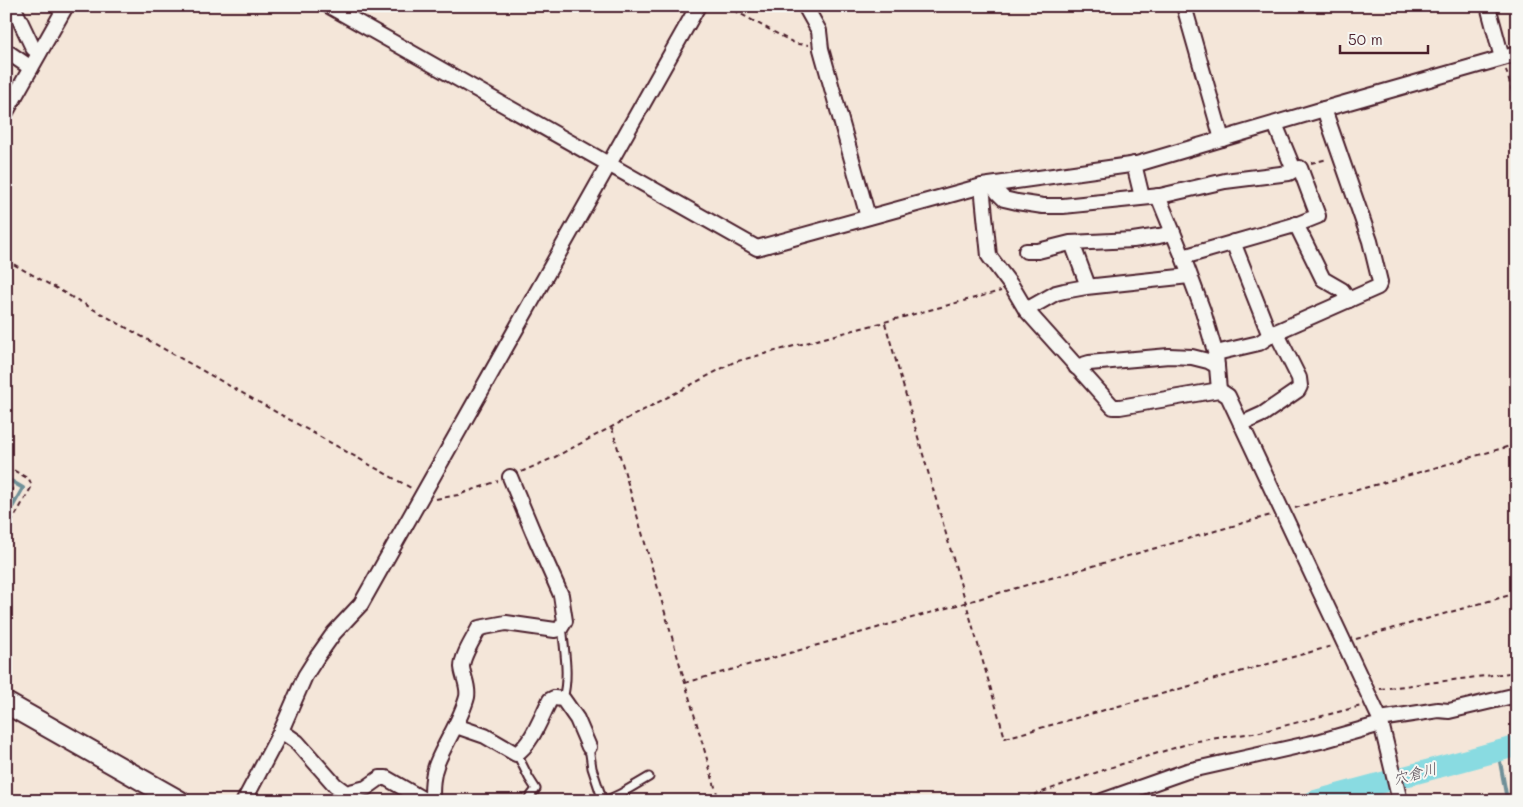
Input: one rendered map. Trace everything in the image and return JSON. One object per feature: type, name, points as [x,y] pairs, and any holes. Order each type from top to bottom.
[{"type":"street","points":[[14,6],[33,48],[39,54]]},
{"type":"street","points":[[6,112],[66,6]]},
{"type":"street","points":[[329,6],[757,248],[987,186],[1134,164],[1517,54]]},
{"type":"street","points":[[244,801],[281,731],[305,676],[334,633],[361,604],[698,6]]},
{"type":"street","points":[[805,6],[819,31],[821,49],[868,217]]},
{"type":"street","points":[[1184,6],[1222,139]]},
{"type":"street","points":[[1488,6],[1502,58]]},
{"type":"street","points":[[6,51],[31,68]]},
{"type":"street","points":[[1076,367],[1090,362],[1169,356],[1192,357],[1208,361],[1216,359],[1259,343],[1273,334],[1378,287],[1380,282],[1370,241],[1324,109]]},
{"type":"street","points":[[1183,258],[1318,216],[1275,124]]},
{"type":"street","points":[[1134,164],[1142,197]]},
{"type":"street","points":[[987,186],[1004,199],[1043,206],[1063,206],[1158,196],[1224,181],[1289,173],[1297,169]]},
{"type":"street","points":[[987,186],[989,256],[1013,288],[1026,310],[1113,407],[1220,390]]},
{"type":"street","points":[[1158,196],[1203,310],[1216,359],[1220,390],[1228,396],[1381,723],[1400,801]]},
{"type":"street","points":[[1296,224],[1323,279],[1342,290],[1349,300]]},
{"type":"street","points":[[1026,251],[1038,251],[1072,243],[1133,240],[1173,233]]},
{"type":"street","points":[[1233,242],[1273,334],[1299,378],[1300,386],[1298,390],[1262,414],[1241,424]]},
{"type":"street","points":[[1072,243],[1088,286]]},
{"type":"street","points":[[1026,310],[1056,293],[1088,286],[1189,276]]},
{"type":"street","points":[[432,801],[432,781],[437,764],[456,726],[467,696],[467,687],[462,667],[463,660],[479,628],[506,623],[554,630],[560,629],[565,621],[561,595],[510,476]]},
{"type":"street","points":[[1102,801],[1187,771],[1321,741],[1381,723],[1438,710],[1449,711],[1517,695]]},
{"type":"street","points":[[456,726],[485,736],[513,753],[518,754],[535,730],[550,700],[554,698],[563,699],[577,719],[589,747]]},
{"type":"street","points":[[6,703],[179,801]]},
{"type":"street","points":[[281,731],[296,742],[335,785],[346,793],[366,788],[380,778],[386,778],[426,801]]},
{"type":"lane","points":[[560,629],[563,634],[567,673],[563,699]]},
{"type":"lane","points":[[589,747],[588,751],[592,768],[604,801],[649,777]]},
{"type":"lane","points":[[518,754],[536,789],[527,801]]},
{"type":"path","points":[[726,6],[796,44],[804,46],[821,44]]},
{"type":"path","points":[[1502,58],[1517,109]]},
{"type":"path","points":[[1297,169],[1341,156]]},
{"type":"path","points":[[6,260],[422,495],[437,499],[458,495],[555,457],[734,362],[1013,288]]},
{"type":"path","points":[[884,322],[1005,738],[1517,593]]},
{"type":"path","points":[[612,428],[719,801]]},
{"type":"path","points":[[685,683],[1517,444]]},
{"type":"path","points":[[6,466],[29,479],[32,486],[6,532]]},
{"type":"path","points":[[6,500],[13,488]]},
{"type":"path","points":[[1365,690],[1517,672]]},
{"type":"path","points":[[1018,801],[1109,768],[1197,741],[1260,732],[1371,704]]},
{"type":"waterway","points":[[6,478],[23,488],[6,518]]},
{"type":"waterway","name":"穴倉川","points":[[1314,801],[1517,746]]},
{"type":"waterway","points":[[1498,751],[1506,794]]}]
